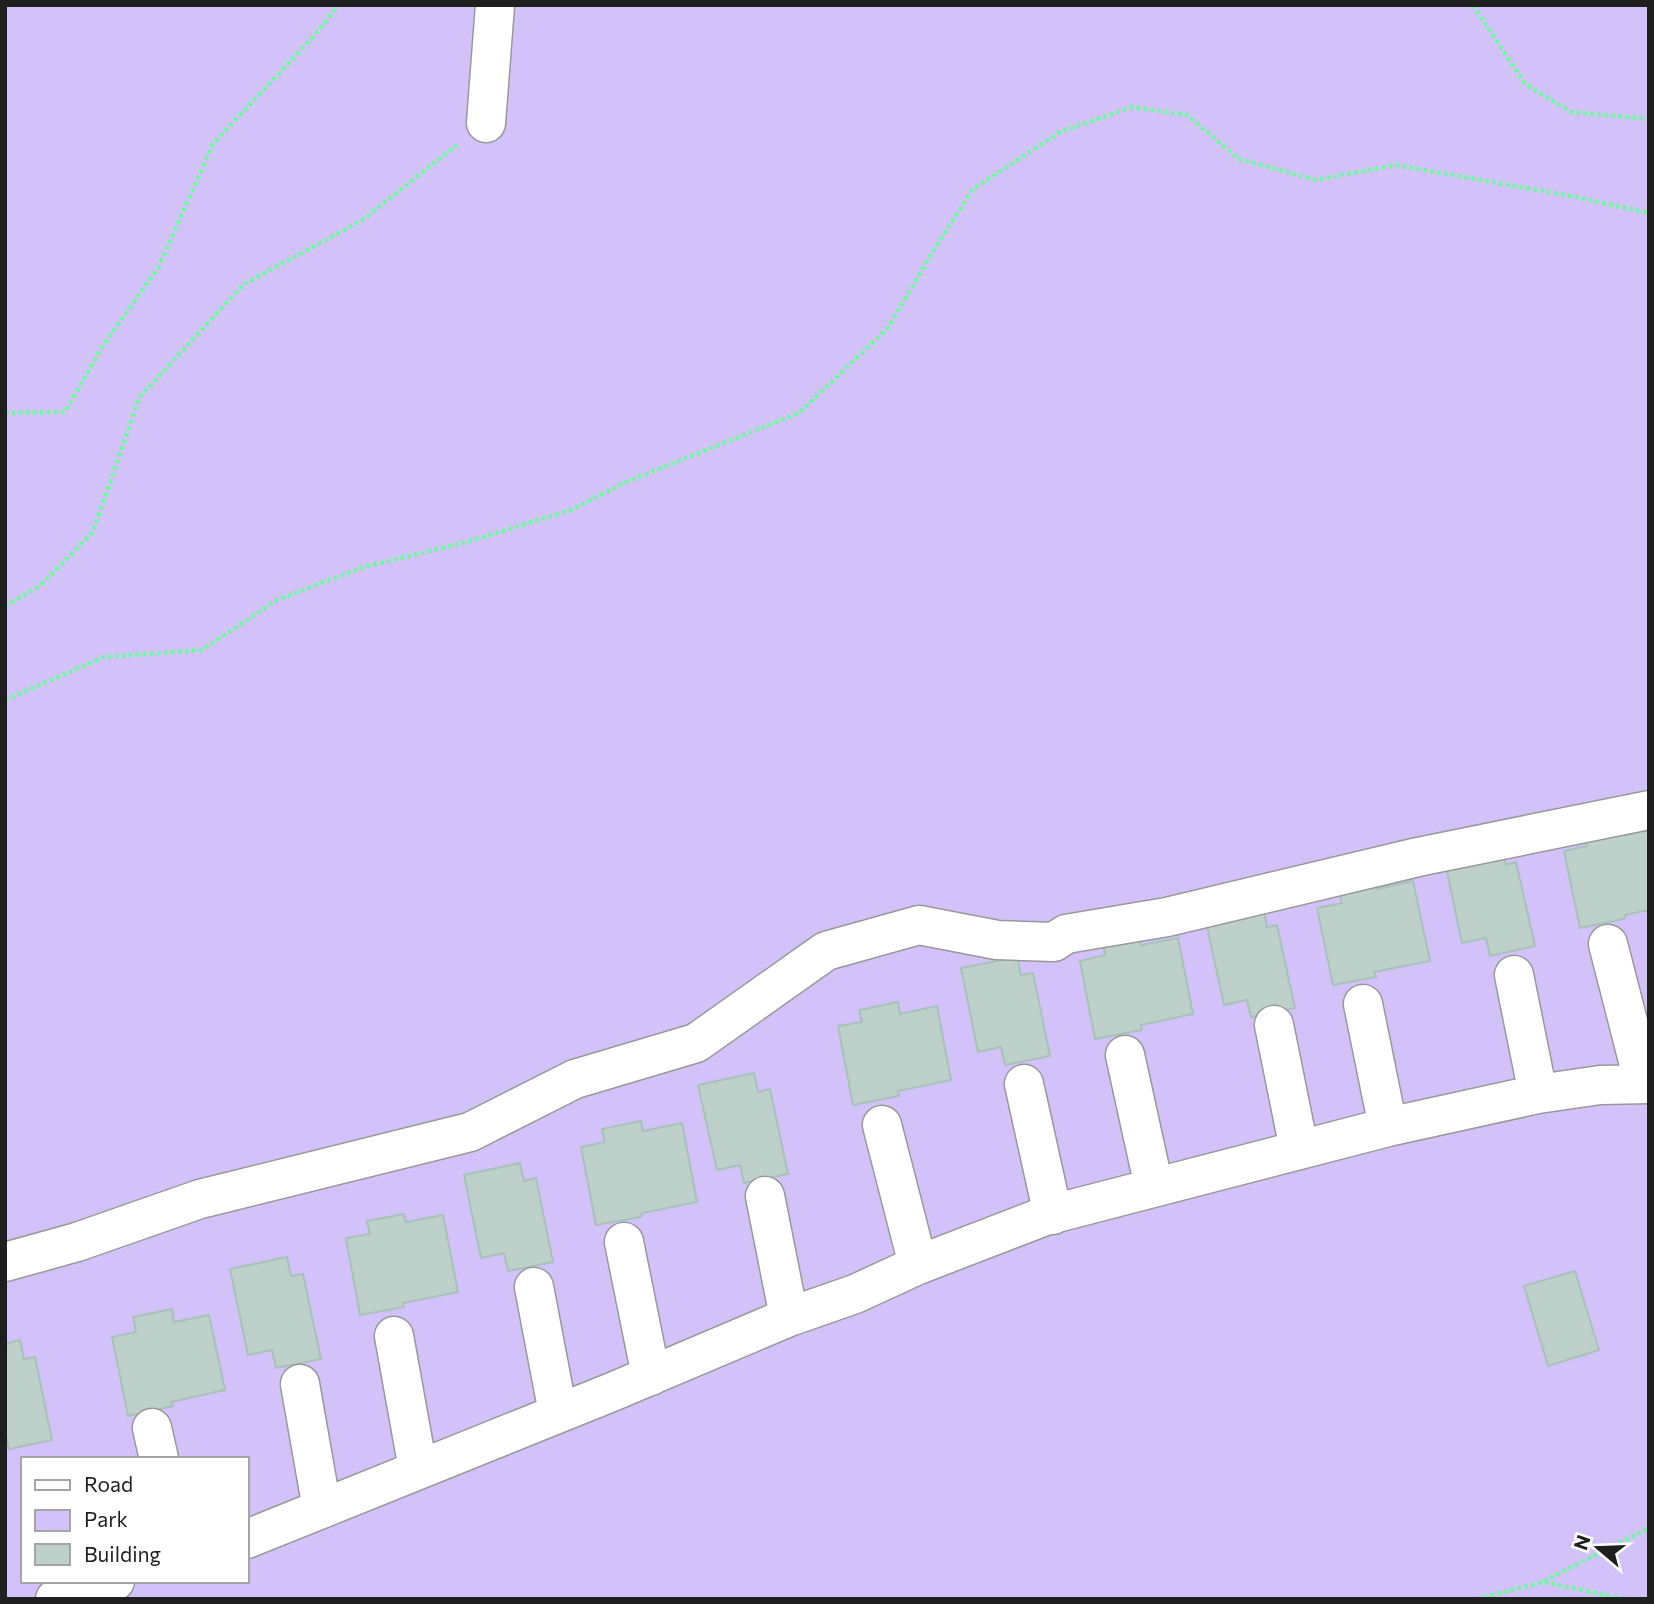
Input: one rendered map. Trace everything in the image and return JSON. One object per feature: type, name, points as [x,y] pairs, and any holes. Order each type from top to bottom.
[{"type":"street","points":[[486,123],[495,5]]},
{"type":"street","points":[[5,1262],[77,1242],[200,1199],[470,1132],[576,1079],[696,1043],[826,951],[919,925],[997,940],[1054,942],[1066,934],[1167,917],[1418,858],[1649,810]]},
{"type":"street","points":[[248,1539],[651,1376],[789,1317],[855,1294],[918,1265],[1053,1214],[1299,1149],[1538,1094],[1600,1085],[1646,1084],[1608,944]]},
{"type":"street","points":[[1514,975],[1538,1094]]},
{"type":"street","points":[[1363,1004],[1388,1127]]},
{"type":"street","points":[[1274,1025],[1299,1149]]},
{"type":"street","points":[[1125,1055],[1154,1187]]},
{"type":"street","points":[[1024,1084],[1053,1214]]},
{"type":"street","points":[[882,1125],[918,1265]]},
{"type":"street","points":[[765,1196],[789,1317]]},
{"type":"street","points":[[624,1242],[651,1376]]},
{"type":"street","points":[[534,1287],[558,1413]]},
{"type":"street","points":[[394,1336],[418,1469]]},
{"type":"street","points":[[300,1384],[322,1509]]},
{"type":"street","points":[[58,1592],[105,1583]]},
{"type":"path","points":[[5,413],[65,412],[103,346],[158,268],[213,144],[313,37],[339,5]]},
{"type":"path","points":[[1473,5],[1525,84],[1571,112],[1649,119]]},
{"type":"path","points":[[5,700],[104,657],[202,650],[277,600],[364,567],[467,542],[571,510],[626,481],[799,413],[888,328],[973,189],[1060,132],[1132,107],[1187,115],[1239,159],[1317,180],[1396,165],[1576,197],[1649,214]]},
{"type":"path","points":[[5,606],[40,586],[93,532],[139,398],[244,284],[361,220],[486,123]]},
{"type":"path","points":[[1477,1599],[1543,1582],[1649,1528]]},
{"type":"path","points":[[1543,1582],[1625,1599]]},
{"type":"green space","points":[[5,5],[1649,5],[1649,1599],[5,1599]]},
{"type":"building","points":[[1624,824],[1626,835],[1649,830],[1649,910],[1625,915],[1624,919],[1580,928],[1564,851],[1587,846],[1583,833]]},
{"type":"building","points":[[1501,845],[1506,865],[1516,862],[1535,946],[1490,956],[1486,938],[1462,943],[1444,857]]},
{"type":"building","points":[[1375,881],[1377,889],[1413,881],[1430,961],[1374,972],[1376,977],[1333,985],[1317,908],[1342,903],[1339,888]]},
{"type":"building","points":[[1263,905],[1267,927],[1277,925],[1295,1008],[1251,1017],[1247,1000],[1224,1005],[1205,917]]},
{"type":"building","points":[[1139,935],[1141,945],[1178,938],[1193,1014],[1141,1025],[1142,1030],[1095,1039],[1080,961],[1105,955],[1103,942]]},
{"type":"building","points":[[1017,957],[1021,975],[1033,973],[1050,1056],[1005,1065],[1001,1047],[978,1052],[961,968]]},
{"type":"building","points":[[898,1002],[900,1014],[937,1006],[951,1080],[898,1091],[899,1096],[853,1105],[838,1026],[862,1022],[859,1010]]},
{"type":"building","points":[[754,1073],[758,1092],[770,1089],[788,1174],[744,1183],[740,1165],[717,1170],[698,1085]]},
{"type":"building","points":[[641,1121],[643,1131],[682,1123],[697,1202],[642,1213],[641,1217],[596,1225],[581,1147],[605,1142],[602,1129]]},
{"type":"building","points":[[520,1163],[524,1181],[536,1178],[553,1262],[508,1271],[504,1253],[481,1258],[464,1175]]},
{"type":"building","points":[[404,1214],[406,1222],[443,1215],[458,1292],[403,1303],[404,1307],[360,1315],[346,1238],[370,1234],[367,1221]]},
{"type":"building","points":[[287,1257],[291,1276],[303,1274],[321,1359],[276,1368],[272,1350],[248,1355],[230,1269]]},
{"type":"building","points":[[1575,1271],[1599,1350],[1548,1366],[1524,1286]]},
{"type":"building","points":[[172,1309],[174,1322],[209,1315],[225,1390],[171,1402],[173,1406],[128,1416],[112,1337],[136,1332],[133,1317]]},
{"type":"building","points":[[20,1340],[24,1359],[35,1357],[52,1440],[9,1449],[5,1433],[5,1344]]}]
